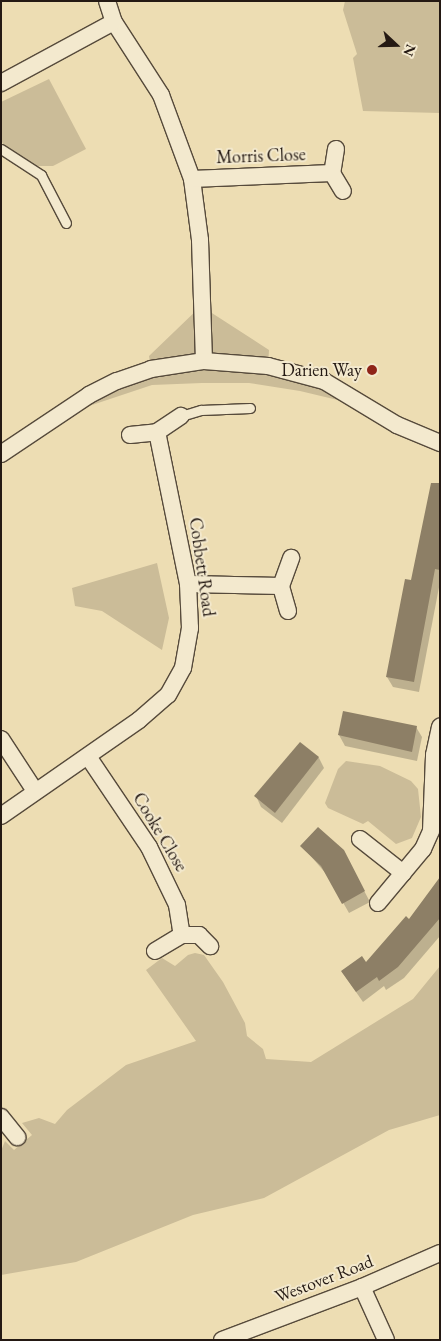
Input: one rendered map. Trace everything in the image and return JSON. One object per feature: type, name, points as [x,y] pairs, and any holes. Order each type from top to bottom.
[{"type":"street","points":[[107,1],[114,22],[161,95],[192,179],[200,240],[204,362]]},
{"type":"street","points":[[1,83],[114,22]]},
{"type":"street","points":[[336,149],[332,173],[343,191]]},
{"type":"street","name":"Morris Close","points":[[192,179],[332,173]]},
{"type":"street","points":[[1,454],[89,394],[117,381],[151,369],[204,362],[268,366],[324,381],[397,426],[440,443]]},
{"type":"street","points":[[130,436],[158,432],[180,416]]},
{"type":"street","name":"Cobbett Road","points":[[1,816],[35,791],[89,758],[168,695],[182,668],[190,628],[188,584],[158,432]]},
{"type":"street","points":[[288,611],[281,586],[291,558]]},
{"type":"street","points":[[188,584],[281,586]]},
{"type":"street","points":[[378,903],[423,849],[432,831],[434,755],[440,728]]},
{"type":"street","points":[[1,739],[35,791]]},
{"type":"street","name":"Cooke Close","points":[[89,758],[149,847],[177,905],[182,934]]},
{"type":"street","points":[[360,840],[403,873]]},
{"type":"street","points":[[154,951],[182,934],[199,935],[210,946]]},
{"type":"street","points":[[1,1117],[17,1137]]},
{"type":"street","name":"Westover Road","points":[[222,1340],[362,1287],[440,1253]]},
{"type":"street","points":[[362,1287],[386,1340]]},
{"type":"lane","points":[[1,149],[41,175],[66,223]]},
{"type":"lane","points":[[180,416],[201,410],[250,408]]},
{"type":"shaded area","points":[[345,1],[440,1],[440,113],[363,111],[353,58],[357,54],[343,10]]},
{"type":"shaded area","points":[[49,79],[86,149],[53,166],[37,166],[4,147],[1,139],[1,102]]},
{"type":"shaded area","points":[[201,306],[269,350],[268,366],[367,407],[300,391],[249,383],[202,383],[152,385],[77,410],[151,369],[149,356]]},
{"type":"shaded area","points":[[157,563],[169,618],[162,650],[102,611],[75,606],[72,588]]},
{"type":"shaded area","points":[[346,761],[380,766],[411,781],[418,789],[421,817],[412,838],[396,844],[368,821],[363,824],[328,808],[325,803],[338,769]]},
{"type":"shaded area","points":[[195,953],[204,955],[223,982],[245,1023],[247,1036],[263,1049],[266,1059],[311,1062],[413,999],[440,966],[440,1115],[389,1130],[264,1198],[193,1215],[76,1262],[1,1275],[1,1151],[5,1141],[14,1150],[32,1135],[22,1123],[39,1118],[55,1124],[67,1110],[126,1065],[196,1041],[146,970],[162,958],[175,966],[188,955]]},
{"type":"building","points":[[431,483],[440,483],[440,570],[435,569],[414,682],[386,677],[405,579],[411,580]]},
{"type":"building","points":[[343,711],[417,726],[412,752],[338,735]]},
{"type":"building","points":[[300,742],[319,757],[275,813],[254,796]]},
{"type":"building","points":[[318,827],[344,850],[365,891],[342,904],[321,866],[300,846]]},
{"type":"building","points":[[440,877],[440,918],[398,967],[379,981],[377,977],[356,992],[341,971],[362,956],[366,962],[406,916],[409,919]]},
{"type":"place","name":"Darien Way","points":[[372,370]]}]
